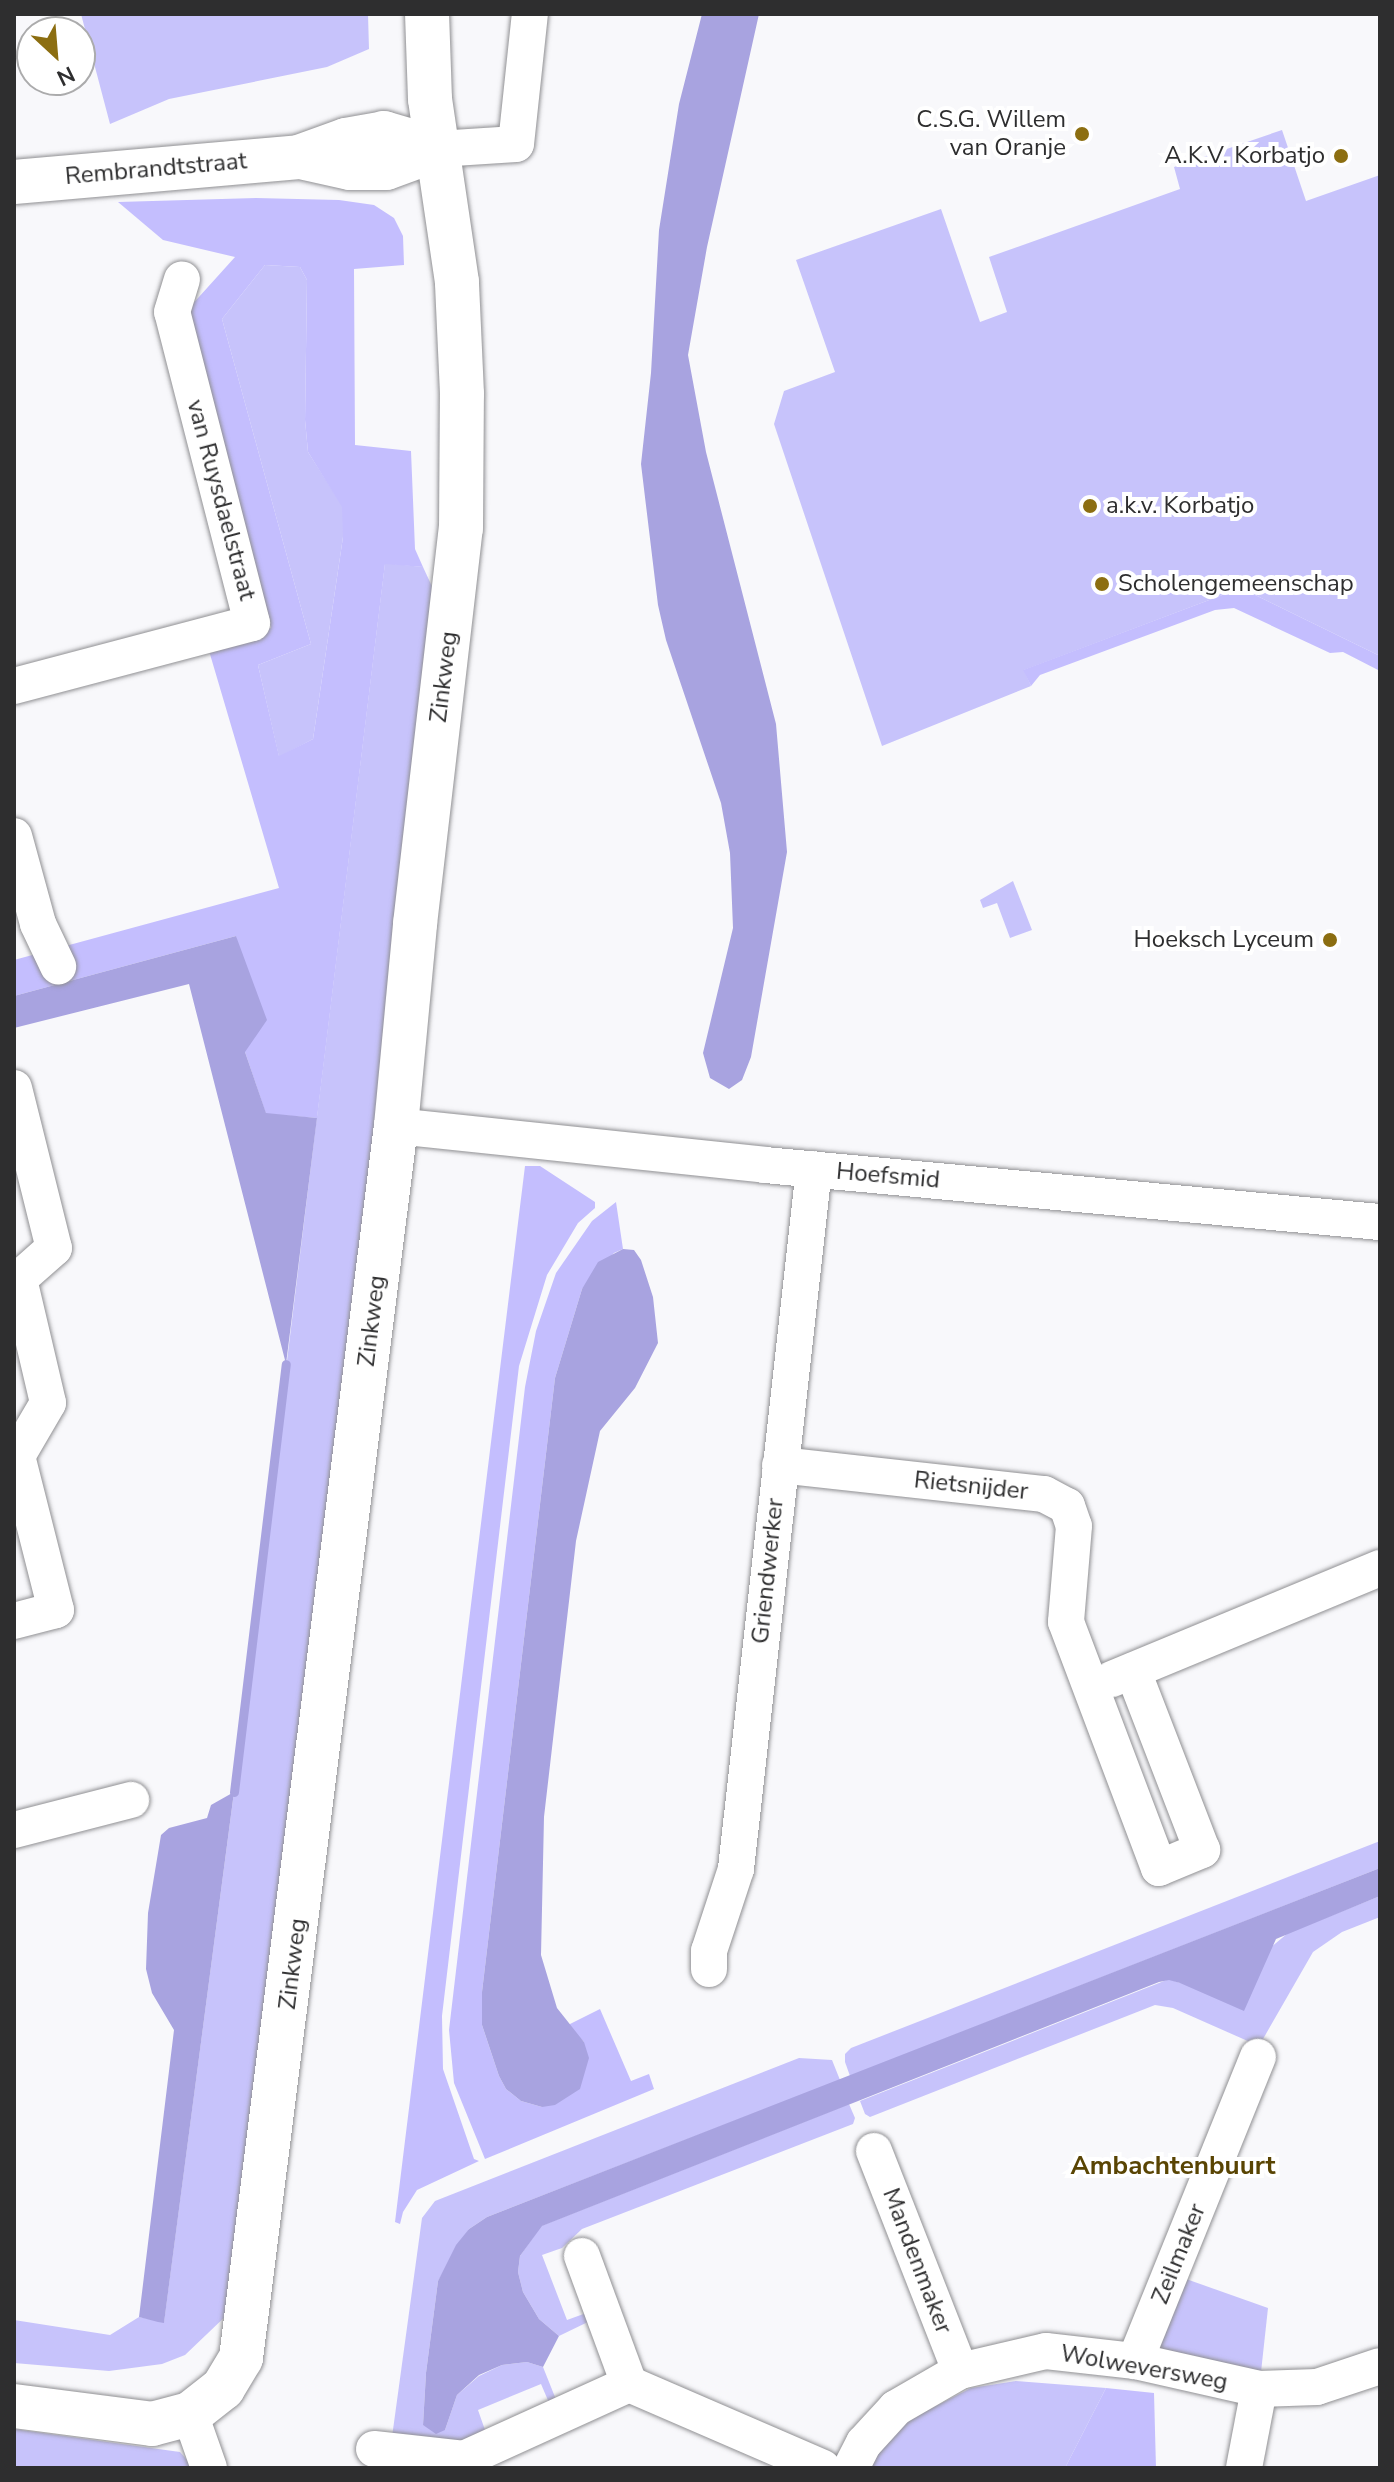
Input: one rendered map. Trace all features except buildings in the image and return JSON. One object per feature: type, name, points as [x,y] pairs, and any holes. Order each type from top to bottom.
[{"type":"street","name":"Zinkweg","points":[[190,2414],[223,2388],[241,2358],[250,2302],[396,1126],[415,924],[461,528],[462,394],[457,282],[430,99],[427,14]]},
{"type":"street","points":[[438,149],[516,144],[530,14]]},
{"type":"street","name":"Rembrandtstraat","points":[[14,182],[299,157],[346,140],[384,133],[438,149]]},
{"type":"street","name":"van Ruysdaelstraat","points":[[14,686],[252,623],[172,312],[182,279]]},
{"type":"street","points":[[14,836],[38,924],[58,966]]},
{"type":"street","points":[[14,1088],[26,1188],[54,1248],[19,1279],[48,1403],[17,1456],[56,1610],[14,1621]]},
{"type":"street","name":"Hoefsmid","points":[[396,1126],[1380,1222]]},
{"type":"street","name":"Griendwerker","points":[[709,1969],[709,1951],[736,1869],[814,1169]]},
{"type":"street","name":"Rietsnijder","points":[[780,1465],[1044,1494],[1067,1506],[1074,1526],[1066,1622],[1159,1868],[1202,1850],[1133,1671]]},
{"type":"street","points":[[1090,1687],[1380,1568]]},
{"type":"street","points":[[14,1830],[131,1800]]},
{"type":"street","name":"Zeilmaker","points":[[1135,2361],[1258,2057]]},
{"type":"street","name":"Mandenmaker","points":[[874,2151],[960,2371]]},
{"type":"street","points":[[582,2256],[629,2384],[823,2468]]},
{"type":"street","name":"Wolweversweg","points":[[851,2468],[864,2443],[896,2408],[960,2371],[1046,2351],[1135,2361],[1259,2389],[1317,2387],[1380,2366]]},
{"type":"street","points":[[374,2449],[464,2459],[629,2384]]},
{"type":"street","points":[[1244,2468],[1259,2389]]},
{"type":"street","points":[[14,2406],[152,2424],[190,2414],[209,2468]]},
{"type":"shaded area","points":[[368,14],[369,49],[327,67],[169,99],[110,124],[96,71],[96,16],[82,16]]},
{"type":"shaded area","points":[[702,14],[759,14],[707,247],[688,355],[706,452],[776,724],[787,852],[751,1057],[742,1080],[729,1089],[710,1078],[703,1053],[733,928],[730,853],[721,803],[666,640],[658,605],[641,464],[651,373],[659,230],[679,104]]},
{"type":"shaded area","name":"a.k.v. Korbatjo","points":[[1282,130],[1306,201],[1380,175],[1380,656],[1241,588],[1024,670],[1031,686],[882,746],[774,424],[784,391],[835,372],[796,260],[941,209],[980,322],[1007,312],[989,257],[1180,189],[1174,167]]},
{"type":"shaded area","points":[[256,198],[339,200],[374,205],[394,218],[403,236],[404,265],[354,269],[355,445],[411,451],[415,549],[423,567],[385,564],[317,1118],[266,1114],[245,1052],[236,936],[14,996],[14,960],[279,888],[207,644],[271,628],[189,308],[235,257],[163,240],[118,202]],"holes":[[[265,265],[300,267],[307,280],[305,420],[308,452],[342,507],[343,537],[313,739],[279,756],[258,665],[311,644],[222,319]]]},
{"type":"shaded area","points":[[265,265],[300,267],[307,280],[305,420],[308,452],[343,507],[343,537],[313,739],[279,757],[258,665],[311,644],[222,319]]},
{"type":"shaded area","points":[[385,563],[423,567],[436,595],[319,1611],[229,2313],[185,2355],[162,2364],[109,2371],[14,2363],[14,2320],[110,2335],[139,2317],[164,2322],[234,1792]]},
{"type":"shaded area","points":[[1241,588],[1380,656],[1380,671],[1343,652],[1330,653],[1234,608],[1215,610],[1040,675],[1031,686],[1023,670]]},
{"type":"shaded area","points":[[1013,881],[1032,930],[1010,938],[997,903],[983,908],[980,900]]},
{"type":"shaded area","points":[[236,936],[267,1020],[245,1052],[266,1113],[317,1118],[286,1364],[189,984],[14,1028],[14,996]]},
{"type":"shaded area","points":[[525,1166],[540,1166],[595,1202],[595,1208],[578,1223],[547,1275],[519,1366],[442,2016],[443,2069],[474,2159],[479,2161],[417,2190],[403,2212],[400,2224],[395,2222]]},
{"type":"shaded area","points":[[616,1202],[623,1249],[614,1253],[582,1289],[555,1378],[482,1992],[482,2025],[499,2076],[506,2089],[521,2101],[542,2107],[584,2042],[568,2025],[600,2009],[631,2081],[649,2074],[654,2089],[485,2159],[454,2083],[449,2030],[525,1387],[536,1331],[556,1273],[592,1221]]},
{"type":"shaded area","points":[[623,1249],[634,1250],[641,1260],[653,1297],[658,1343],[635,1388],[600,1431],[576,1541],[544,1817],[541,1955],[557,2008],[584,2042],[589,2058],[580,2089],[555,2105],[542,2107],[521,2101],[506,2089],[499,2076],[482,2025],[482,1992],[555,1378],[582,1289],[598,1262]]},
{"type":"shaded area","points":[[234,1792],[164,2323],[139,2317],[174,2030],[152,1993],[146,1969],[148,1913],[161,1835],[169,1828],[207,1818],[211,1805]]},
{"type":"shaded area","points":[[1380,1841],[1380,1868],[850,2076],[845,2054],[851,2048]]},
{"type":"shaded area","points":[[1380,1868],[1380,1896],[1276,1939],[1244,2011],[1180,1983],[1169,1980],[1159,1982],[542,2226],[520,2256],[518,2272],[523,2292],[539,2319],[559,2336],[543,2367],[527,2362],[502,2365],[479,2375],[457,2395],[445,2430],[436,2434],[423,2425],[426,2373],[438,2281],[456,2245],[469,2229],[487,2217]]},
{"type":"shaded area","points":[[1380,1896],[1380,1917],[1342,1932],[1313,1952],[1259,2046],[1173,2008],[1155,2005],[870,2117],[865,2114],[860,2101],[1169,1979],[1180,1983],[1270,1948],[1288,1933]]},
{"type":"shaded area","points":[[799,2058],[832,2060],[840,2080],[487,2217],[469,2229],[438,2281],[426,2373],[423,2425],[445,2430],[457,2395],[479,2376],[502,2365],[527,2362],[543,2367],[557,2402],[550,2405],[541,2384],[478,2410],[485,2430],[479,2442],[392,2437],[422,2218],[435,2201]]},
{"type":"shaded area","points":[[849,2104],[855,2118],[853,2124],[582,2229],[562,2248],[542,2255],[567,2320],[589,2312],[592,2320],[559,2336],[539,2319],[523,2292],[518,2272],[520,2256],[541,2226]]},
{"type":"shaded area","points":[[1172,2274],[1268,2308],[1261,2372],[1141,2349]]},
{"type":"shaded area","points":[[1016,2381],[1106,2388],[1065,2468],[867,2468],[897,2426],[971,2388]]},
{"type":"shaded area","points":[[1106,2388],[1154,2393],[1156,2468],[1065,2468]]},
{"type":"shaded area","points":[[14,2429],[180,2452],[194,2468],[14,2468]]},
{"type":"waterway","points":[[234,1792],[286,1364]]},
{"type":"place","name":"C.S.G. Willem van Oranje","points":[[1082,134]]},
{"type":"place","name":"A.K.V. Korbatjo","points":[[1341,156]]},
{"type":"place","name":"a.k.v. Korbatjo","points":[[1090,506]]},
{"type":"place","name":"Scholengemeenschap","points":[[1102,584]]},
{"type":"place","name":"Hoeksch Lyceum","points":[[1330,940]]},
{"type":"district","name":"Ambachtenbuurt","points":[[1173,2166]]}]
